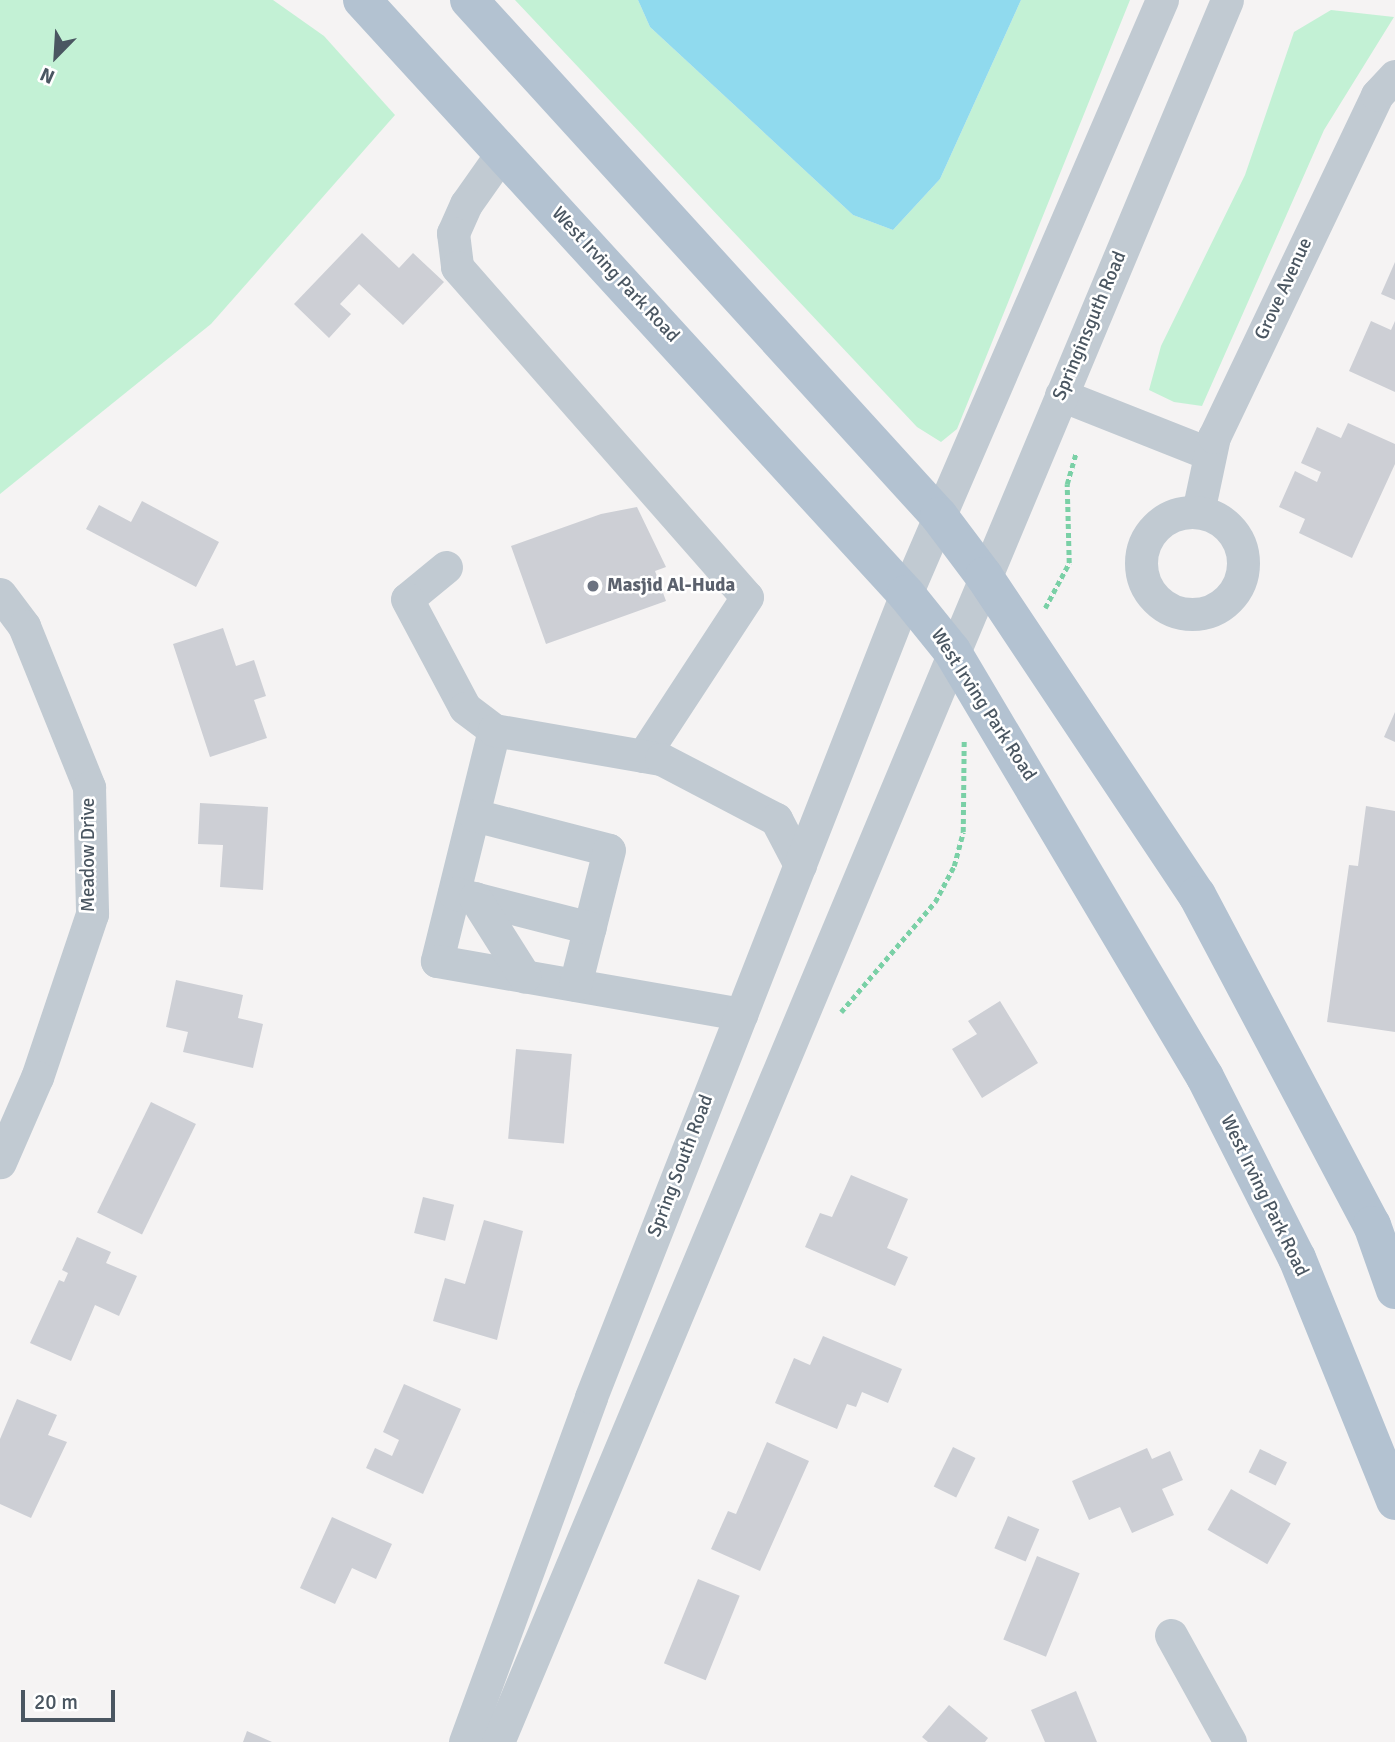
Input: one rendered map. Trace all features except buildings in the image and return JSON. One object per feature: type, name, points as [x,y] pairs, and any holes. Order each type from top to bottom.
[{"type":"main road","name":"West Irving Park Road","points":[[362,0],[906,594],[952,651],[1205,1077],[1297,1258],[1395,1501]]},
{"type":"main road","points":[[469,0],[939,516],[984,576],[1197,895],[1372,1224],[1395,1290]]},
{"type":"street","points":[[906,594],[1162,0]]},
{"type":"street","name":"Springinsguth Road","points":[[952,651],[1227,0]]},
{"type":"street","name":"Grove Avenue","points":[[1198,512],[1214,437],[1377,94],[1395,76]]},
{"type":"street","points":[[502,153],[466,204],[453,233],[457,267],[747,597],[643,756]]},
{"type":"street","points":[[1061,395],[1210,454]]},
{"type":"street","points":[[446,567],[407,599],[465,708],[494,730],[661,759],[775,819],[800,865]]},
{"type":"street","name":"Meadow Drive","points":[[0,594],[24,626],[89,787],[92,914],[37,1077],[0,1162]]},
{"type":"street","name":"Spring South Road","points":[[465,1742],[591,1397],[906,594]]},
{"type":"street","points":[[498,1742],[952,651]]},
{"type":"street","points":[[494,730],[474,815],[465,895],[437,961],[741,1014]]},
{"type":"street","points":[[775,819],[824,804]]},
{"type":"street","points":[[474,815],[610,850],[575,985]]},
{"type":"street","points":[[465,895],[590,928]]},
{"type":"street","points":[[465,895],[525,977]]},
{"type":"street","points":[[1171,1635],[1230,1742]]},
{"type":"path","points":[[1062,582],[1069,563],[1067,484],[1093,407]]},
{"type":"path","points":[[839,1016],[935,902],[954,866],[963,832],[961,745]]},
{"type":"green space","points":[[0,0],[273,0],[324,36],[395,115],[211,324],[0,494]]},
{"type":"green space","points":[[515,0],[638,0],[650,27],[853,215],[893,230],[940,179],[1021,0],[1130,0],[957,429],[941,442],[917,427]]},
{"type":"green space","points":[[1331,10],[1394,17],[1324,130],[1202,406],[1174,402],[1149,390],[1161,346],[1245,175],[1294,32]]},
{"type":"water","points":[[638,0],[1021,0],[940,179],[893,230],[853,215],[650,27]]},
{"type":"place","name":"Masjid Al-Huda","points":[[593,586]]}]
